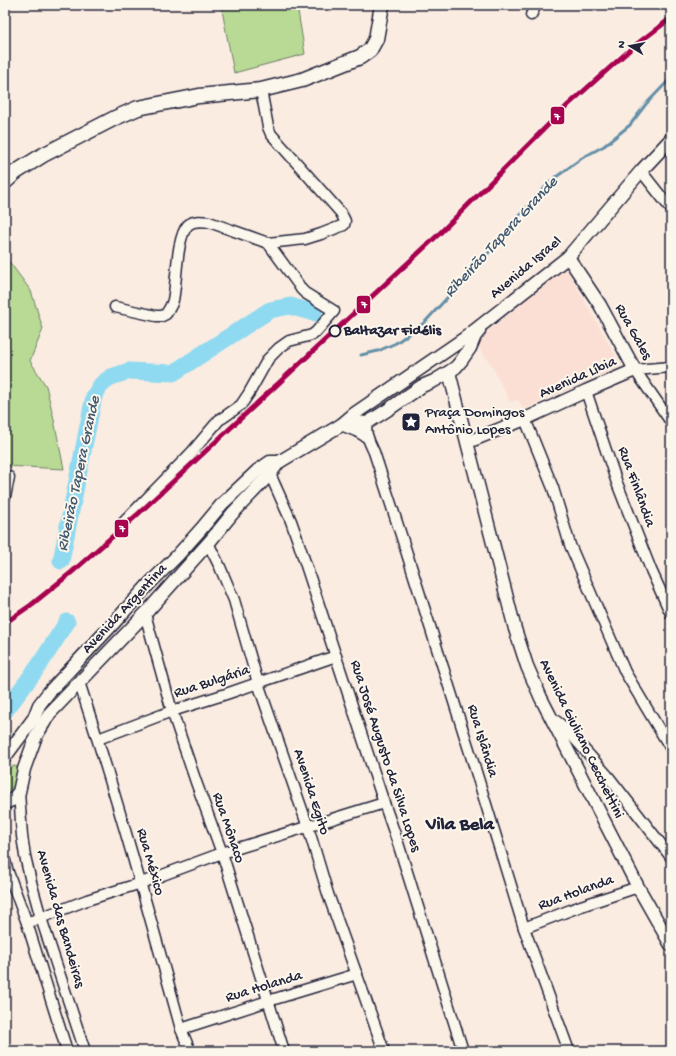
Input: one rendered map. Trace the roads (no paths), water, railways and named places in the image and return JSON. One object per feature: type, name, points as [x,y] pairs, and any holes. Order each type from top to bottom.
[{"type":"main road","points":[[5,182],[16,172],[43,155],[115,118],[138,108],[199,96],[262,90],[302,80],[360,57],[370,50],[376,40],[382,5]]},
{"type":"street","points":[[531,15],[536,5]]},
{"type":"street","points":[[115,307],[156,316],[166,314],[172,302],[180,244],[185,230],[189,224],[200,220],[268,243],[305,239],[344,225],[345,221],[341,213],[271,134],[268,127],[262,90]]},
{"type":"street","name":"Avenida Israel","points":[[341,425],[354,414],[465,338],[568,257],[641,171],[671,139]]},
{"type":"street","points":[[641,171],[671,209]]},
{"type":"street","points":[[121,525],[192,452],[219,420],[241,405],[268,359],[289,341],[312,335],[334,311],[301,289],[268,243]]},
{"type":"street","name":"Rua Gales","points":[[568,257],[600,305],[636,370],[671,422]]},
{"type":"street","points":[[341,425],[356,422],[367,423],[422,386],[449,372],[461,361],[470,348],[475,336],[486,322]]},
{"type":"street","points":[[449,372],[465,338]]},
{"type":"street","points":[[636,370],[671,367]]},
{"type":"street","name":"Avenida Líbia","points":[[468,442],[525,419],[636,370]]},
{"type":"street","name":"Avenida Giuliano Cecchettini","points":[[449,372],[515,629],[527,666],[551,717],[638,887],[671,945]]},
{"type":"street","name":"Rua Finlândia","points":[[586,391],[617,483],[651,570],[671,614]]},
{"type":"street","points":[[525,419],[553,488],[570,545],[625,672],[671,749]]},
{"type":"street","name":"Rua Islândia","points":[[367,423],[366,429],[368,438],[405,546],[524,928],[569,1051]]},
{"type":"street","points":[[341,425],[368,438]]},
{"type":"street","name":"Avenida Argentina","points":[[19,792],[24,770],[36,736],[50,713],[144,614],[232,514],[270,474],[279,462],[341,425]]},
{"type":"street","name":"Avenida Argentina","points":[[5,757],[34,718],[39,705],[49,692],[177,556],[218,508],[257,471],[270,462],[279,462]]},
{"type":"street","name":"Rua José Augusto da Silva Lopes","points":[[270,474],[291,521],[298,541],[398,843],[463,1051]]},
{"type":"street","points":[[5,497],[9,477]]},
{"type":"street","points":[[223,524],[222,516],[218,513],[218,508],[232,514]]},
{"type":"street","name":"Avenida Egito","points":[[208,543],[234,600],[258,683],[308,827],[328,894],[384,1051]]},
{"type":"street","name":"Rua Mônaco","points":[[144,614],[172,711],[222,853],[284,1051]]},
{"type":"street","name":"Rua Bulgária","points":[[98,739],[172,711],[336,656]]},
{"type":"street","name":"Rua México","points":[[79,682],[98,739],[141,883],[181,1029],[190,1051]]},
{"type":"street","points":[[551,717],[565,728],[608,776],[671,857]]},
{"type":"street","points":[[5,757],[16,756],[24,764],[24,770]]},
{"type":"street","points":[[5,803],[12,800],[19,792]]},
{"type":"street","name":"Avenida das Bandeiras","points":[[19,792],[21,831],[31,882],[41,918],[84,1051]]},
{"type":"street","points":[[27,923],[87,900],[141,883],[222,853],[384,803]]},
{"type":"street","name":"Avenida das Bandeiras","points":[[5,861],[27,923],[67,1051]]},
{"type":"street","name":"Rua Holanda","points":[[524,928],[581,906],[638,887]]},
{"type":"street","name":"Rua Holanda","points":[[181,1029],[357,974]]},
{"type":"waterway","name":"Ribeirão Tapera Grande","points":[[361,355],[378,351],[396,343],[424,323],[491,250],[517,218],[552,180],[582,158],[604,146],[630,125],[646,104],[671,78]]},
{"type":"waterway","name":"Ribeirão Tapera Grande","points":[[61,561],[94,396],[101,385],[111,377],[129,371],[173,373],[270,310],[290,306],[314,313]]},
{"type":"waterway","name":"Ribeirão Tapera Grande","points":[[5,711],[38,667],[67,622]]},
{"type":"place","name":"Baltazar Fidélis","points":[[335,331]]},
{"type":"place","name":"Praça Domingos Antônio Lopes","points":[[411,422]]},
{"type":"district","name":"Vila Bela","points":[[460,825]]}]
